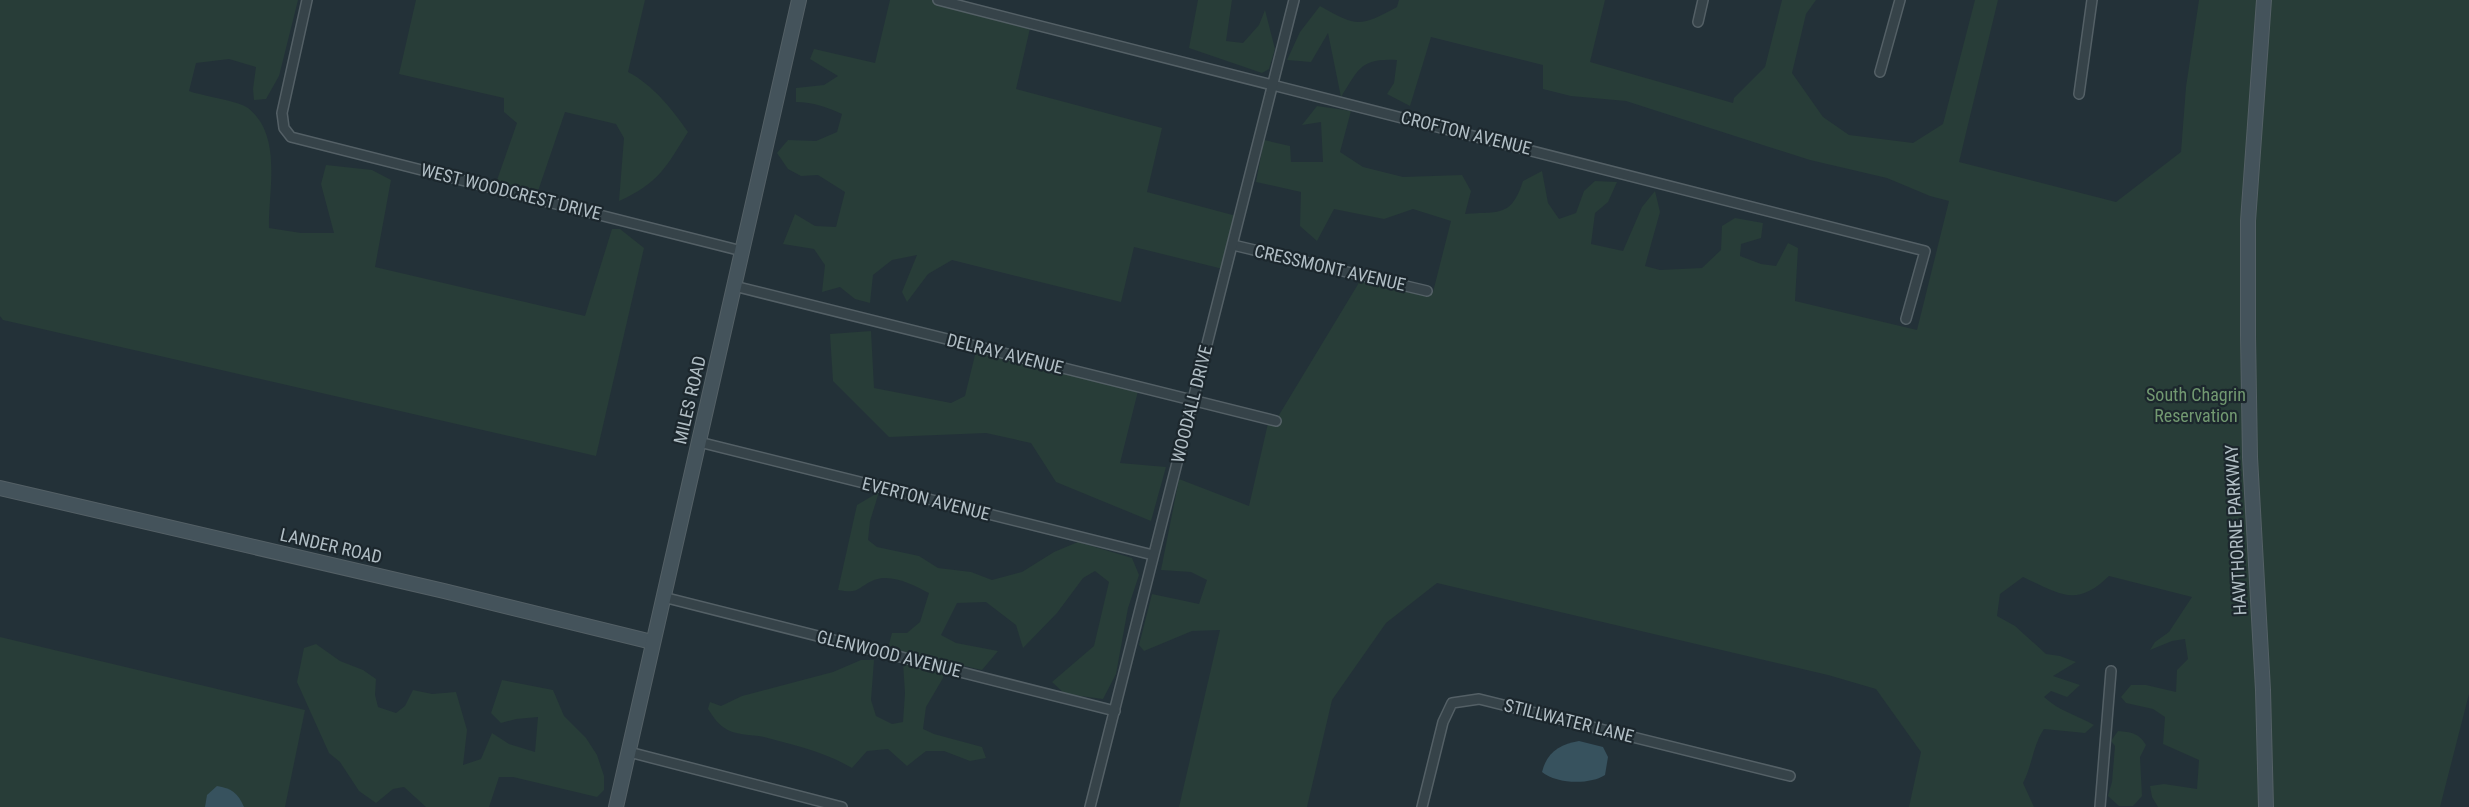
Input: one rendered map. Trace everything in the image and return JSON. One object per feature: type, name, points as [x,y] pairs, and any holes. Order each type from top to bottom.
[{"type":"street","name":"WEST WOODCREST DRIVE","points":[[308,0],[282,113],[284,128],[291,137],[742,251]]},
{"type":"street","name":"MILES ROAD","points":[[616,807],[799,0]]},
{"type":"street","name":"CROFTON AVENUE","points":[[938,0],[1925,251],[1906,319]]},
{"type":"street","name":"WOODALL DRIVE","points":[[1090,807],[1294,0]]},
{"type":"street","points":[[1698,22],[1703,0]]},
{"type":"street","points":[[1880,72],[1900,0]]},
{"type":"street","points":[[2079,94],[2092,0]]},
{"type":"street","name":"HAWTHORNE PARKWAY","points":[[2264,0],[2248,221],[2248,336],[2250,457],[2263,690],[2266,807]]},
{"type":"street","name":"CRESSMONT AVENUE","points":[[1233,245],[1427,291]]},
{"type":"street","name":"DELRAY AVENUE","points":[[734,286],[1276,420]]},
{"type":"street","name":"EVERTON AVENUE","points":[[699,442],[1153,555]]},
{"type":"street","name":"LANDER ROAD","points":[[0,488],[421,585],[652,642]]},
{"type":"street","name":"GLENWOOD AVENUE","points":[[663,597],[1114,711]]},
{"type":"street","points":[[2100,807],[2111,671]]},
{"type":"street","name":"STILLWATER LANE","points":[[1422,807],[1443,722],[1452,703],[1479,699],[1790,776]]},
{"type":"street","points":[[629,752],[842,807]]},
{"type":"green space","points":[[0,0],[298,0],[279,76],[266,99],[254,100],[256,67],[229,59],[196,63],[189,91],[243,105],[259,120],[266,133],[270,149],[269,228],[301,233],[334,233],[321,184],[326,165],[372,170],[391,180],[375,267],[585,316],[612,229],[620,229],[644,248],[596,456],[3,320],[0,316]]},
{"type":"green space","points":[[416,0],[645,0],[628,72],[661,98],[688,132],[674,155],[653,180],[644,188],[619,201],[624,138],[616,124],[565,112],[537,194],[496,183],[517,123],[504,112],[504,98],[399,74]]},
{"type":"green space","points":[[890,0],[938,0],[1031,24],[1016,89],[1162,128],[1147,192],[1240,217],[1227,270],[1134,247],[1121,302],[952,260],[928,274],[907,302],[902,292],[917,255],[892,260],[873,275],[870,303],[855,299],[840,287],[822,292],[825,265],[814,249],[783,244],[795,214],[815,226],[836,227],[845,192],[818,175],[801,176],[788,169],[777,153],[788,140],[816,141],[837,132],[842,114],[820,105],[796,102],[796,88],[824,85],[838,76],[810,59],[814,49],[875,63]]},
{"type":"green space","points":[[1198,0],[1232,0],[1226,41],[1243,43],[1259,25],[1265,10],[1275,49],[1269,69],[1262,73],[1189,48]]},
{"type":"green space","name":"South Chagrin Reservation","points":[[1399,0],[1605,0],[1590,62],[1733,103],[1734,98],[1765,67],[1782,0],[1816,0],[1806,14],[1792,73],[1823,117],[1849,135],[1913,143],[1943,124],[1975,0],[1998,0],[1959,162],[2116,202],[2181,152],[2186,87],[2199,0],[2469,0],[2469,694],[2440,807],[2158,807],[2152,797],[2150,786],[2164,784],[2197,789],[2199,760],[2163,744],[2165,717],[2153,709],[2126,703],[2121,697],[2131,685],[2146,685],[2176,692],[2177,670],[2188,659],[2185,639],[2172,641],[2150,650],[2155,642],[2169,632],[2192,597],[2109,576],[2087,592],[2077,595],[2058,593],[2023,577],[2000,594],[1997,616],[2015,626],[2046,654],[2076,662],[2053,676],[2080,685],[2067,697],[2051,691],[2044,697],[2094,725],[2085,733],[2044,729],[2037,742],[2023,783],[2034,807],[1909,807],[1921,752],[1876,689],[1828,675],[1437,583],[1386,623],[1332,700],[1307,807],[1179,807],[1220,630],[1192,631],[1144,651],[1139,645],[1152,594],[1199,604],[1207,580],[1191,572],[1161,570],[1179,479],[1249,506],[1269,419],[1276,420],[1363,276],[1433,292],[1451,221],[1413,209],[1384,219],[1334,209],[1317,241],[1300,226],[1301,192],[1256,182],[1264,140],[1290,146],[1291,162],[1323,162],[1321,122],[1302,125],[1317,106],[1351,111],[1340,152],[1363,167],[1403,177],[1462,175],[1471,191],[1465,214],[1495,212],[1508,207],[1514,201],[1523,181],[1542,171],[1548,203],[1559,219],[1576,213],[1584,191],[1595,181],[1617,182],[1608,202],[1595,213],[1591,244],[1623,251],[1642,207],[1655,191],[1660,212],[1645,266],[1660,270],[1702,268],[1721,250],[1722,226],[1735,218],[1763,223],[1761,238],[1741,244],[1740,256],[1761,264],[1776,266],[1788,243],[1798,248],[1795,301],[1917,330],[1949,201],[1930,196],[1887,178],[1810,160],[1626,101],[1571,96],[1543,89],[1543,65],[1431,37],[1410,106],[1387,94],[1394,83],[1397,60],[1368,63],[1357,72],[1341,97],[1328,33],[1311,62],[1287,60],[1300,32],[1320,6],[1342,18],[1358,22],[1375,18],[1397,7]]},
{"type":"green space","points":[[871,331],[874,388],[951,403],[965,396],[977,347],[1139,387],[1120,463],[1166,467],[1151,521],[1056,482],[1031,443],[986,433],[889,437],[833,381],[830,334]]},
{"type":"green space","points":[[879,492],[870,521],[868,540],[877,547],[919,556],[938,568],[971,572],[992,580],[1022,572],[1054,552],[1078,542],[1132,558],[1139,575],[1128,608],[1116,674],[1103,699],[1065,694],[1052,682],[1094,646],[1109,582],[1095,571],[1083,578],[1057,613],[1023,648],[1016,625],[986,602],[957,603],[941,635],[956,643],[998,651],[982,670],[888,648],[892,633],[907,633],[920,622],[929,593],[902,581],[888,578],[874,580],[854,591],[838,590],[857,505]]},
{"type":"green space","points":[[0,637],[305,710],[285,807],[0,807]]},
{"type":"green space","points":[[316,644],[340,661],[363,670],[376,679],[375,695],[378,707],[396,713],[405,706],[413,690],[432,694],[456,692],[467,730],[463,765],[481,759],[492,733],[509,744],[535,752],[538,717],[501,723],[491,713],[502,680],[553,690],[564,716],[586,738],[597,755],[604,776],[604,790],[597,797],[513,777],[499,777],[489,807],[426,807],[404,787],[393,789],[376,803],[359,791],[340,762],[329,753],[297,682],[304,648]]},
{"type":"green space","points":[[861,660],[874,660],[871,700],[876,716],[892,724],[903,722],[905,693],[903,663],[944,670],[943,678],[926,707],[923,729],[982,747],[986,758],[970,761],[944,751],[926,751],[907,766],[888,749],[867,751],[852,768],[820,753],[798,746],[732,732],[721,725],[708,709],[710,702],[721,706],[742,696],[833,672]]},
{"type":"green space","points":[[2118,731],[2134,734],[2146,745],[2140,757],[2142,796],[2133,806],[2119,806],[2108,796],[2112,782],[2115,746],[2111,741]]},
{"type":"water","points":[[1579,741],[1603,747],[1608,757],[1605,775],[1582,782],[1573,782],[1556,779],[1542,772],[1547,759],[1555,750]]},
{"type":"water","points":[[217,786],[234,792],[244,807],[205,807],[207,795]]}]
